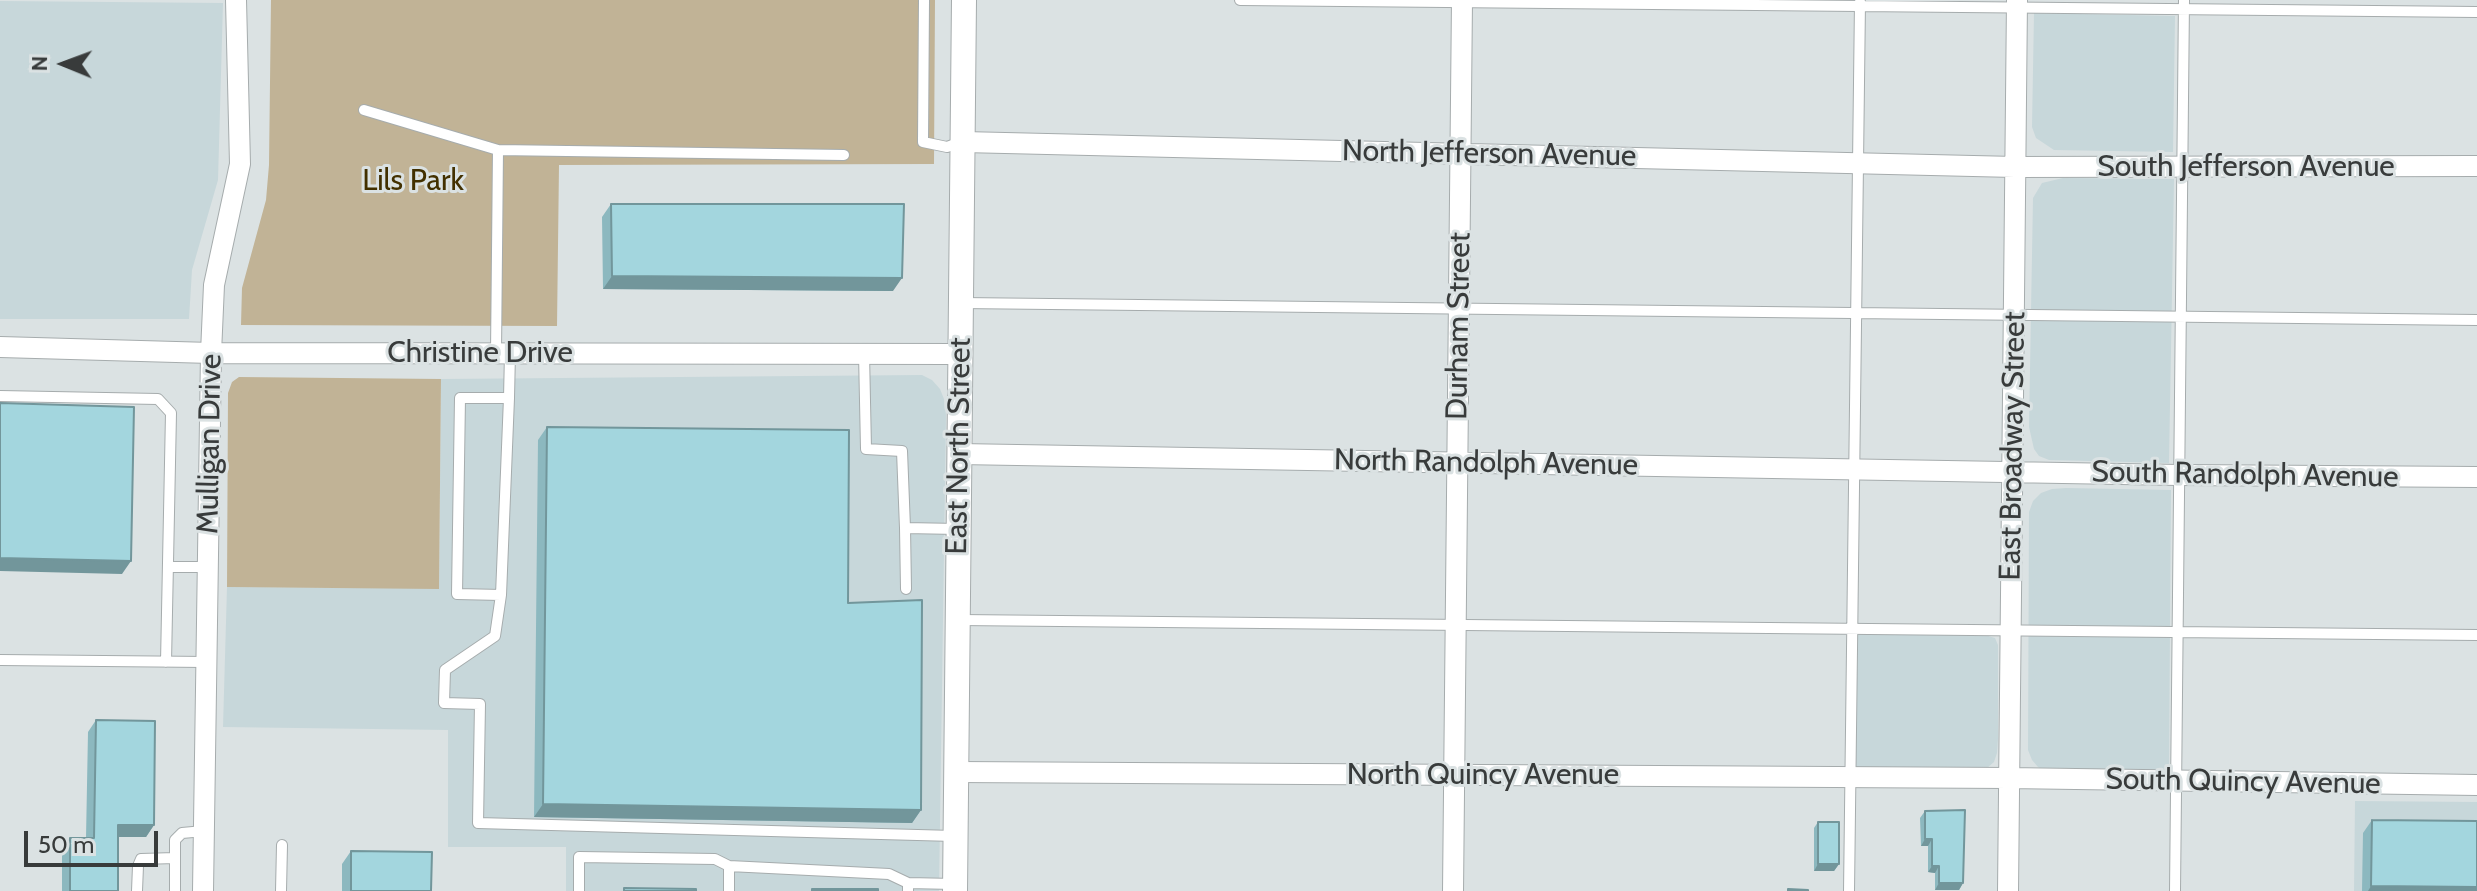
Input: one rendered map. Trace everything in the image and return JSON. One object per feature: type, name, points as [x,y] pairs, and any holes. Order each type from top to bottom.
[{"type":"street","name":"Mulligan Drive","points":[[203,891],[211,353],[214,285],[240,164],[236,0]]},
{"type":"street","name":"East North Street","points":[[955,888],[964,0]]},
{"type":"street","name":"Durham Street","points":[[1453,891],[1462,1]]},
{"type":"street","name":"East Broadway Street","points":[[2008,891],[2017,4]]},
{"type":"street","name":"North Jefferson Avenue","points":[[963,142],[2015,167]]},
{"type":"street","name":"South Jefferson Avenue","points":[[2015,167],[2477,166]]},
{"type":"street","name":"Christine Drive","points":[[0,347],[211,353],[960,354]]},
{"type":"street","name":"North Randolph Avenue","points":[[959,454],[2012,472]]},
{"type":"street","name":"South Randolph Avenue","points":[[2012,472],[2477,477]]},
{"type":"street","name":"North Quincy Avenue","points":[[956,772],[2009,778]]},
{"type":"street","name":"South Quincy Avenue","points":[[2009,778],[2477,785]]},
{"type":"lane","points":[[924,0],[923,142],[947,147],[963,142]]},
{"type":"lane","points":[[1240,0],[2184,5],[2477,12]]},
{"type":"lane","points":[[1849,891],[1860,3]]},
{"type":"lane","points":[[2175,891],[2184,5]]},
{"type":"lane","points":[[364,110],[498,150],[844,155]]},
{"type":"lane","points":[[498,150],[503,353],[509,398],[501,595],[495,636],[445,670],[444,703],[480,704],[478,823],[955,836]]},
{"type":"lane","points":[[961,303],[2477,320]]},
{"type":"lane","points":[[864,353],[866,449],[902,451],[906,589]]},
{"type":"lane","points":[[0,396],[158,399],[171,413],[166,662]]},
{"type":"lane","points":[[501,595],[457,594],[460,398],[509,398]]},
{"type":"lane","points":[[905,528],[958,529]]},
{"type":"lane","points":[[168,567],[208,567]]},
{"type":"lane","points":[[958,620],[2477,635]]},
{"type":"lane","points":[[0,660],[206,662]]},
{"type":"lane","points":[[175,891],[175,840],[182,833],[204,831]]},
{"type":"lane","points":[[281,891],[282,845]]},
{"type":"lane","points":[[579,891],[579,857],[715,859],[729,866],[889,874],[908,887],[955,888]]},
{"type":"lane","points":[[137,891],[141,859],[175,858]]},
{"type":"lane","points":[[729,866],[729,891]]},
{"type":"shaded area","points":[[0,1],[223,3],[218,180],[192,270],[189,319],[0,319]]},
{"type":"shaded area","points":[[2034,13],[2175,16],[2173,152],[2054,150],[2036,138],[2032,127]]},
{"type":"shaded area","points":[[2063,178],[2174,179],[2169,463],[2049,460],[2039,456],[2034,449],[2029,427],[2033,198],[2042,183]]},
{"type":"shaded area","points":[[922,375],[940,389],[946,415],[939,891],[566,891],[566,847],[448,847],[448,730],[223,727],[227,587],[439,588],[441,379]]},
{"type":"shaded area","points":[[2066,488],[2171,490],[2169,772],[2046,771],[2032,760],[2028,750],[2029,512],[2033,501],[2041,493]]},
{"type":"shaded area","points":[[1858,634],[1985,635],[1995,638],[1998,645],[1998,739],[1994,762],[1987,768],[1855,770]]},
{"type":"shaded area","points":[[2355,801],[2477,802],[2477,891],[2354,891]]},
{"type":"green space","name":"Lils Park","points":[[271,0],[935,0],[934,164],[559,165],[557,326],[241,325],[242,288],[266,200]]},
{"type":"green space","points":[[239,377],[441,379],[439,589],[227,587],[228,393],[232,382]]},
{"type":"building","points":[[611,204],[904,204],[902,278],[612,276]]},
{"type":"building","points":[[0,403],[134,407],[131,561],[0,558]]},
{"type":"building","points":[[547,427],[849,430],[848,603],[922,600],[921,810],[543,804]]},
{"type":"building","points":[[96,720],[155,721],[154,825],[118,825],[118,891],[70,891],[70,838],[94,838]]},
{"type":"building","points":[[1965,810],[1963,883],[1939,883],[1939,866],[1932,866],[1932,839],[1925,839],[1925,811]]},
{"type":"building","points":[[2372,820],[2477,821],[2477,887],[2371,886]]},
{"type":"building","points":[[1818,822],[1839,822],[1839,864],[1818,864]]},
{"type":"building","points":[[351,851],[432,852],[431,891],[351,891]]},
{"type":"building","points":[[624,888],[696,889],[696,891],[624,891]]},
{"type":"building","points":[[878,889],[878,891],[812,891]]}]
